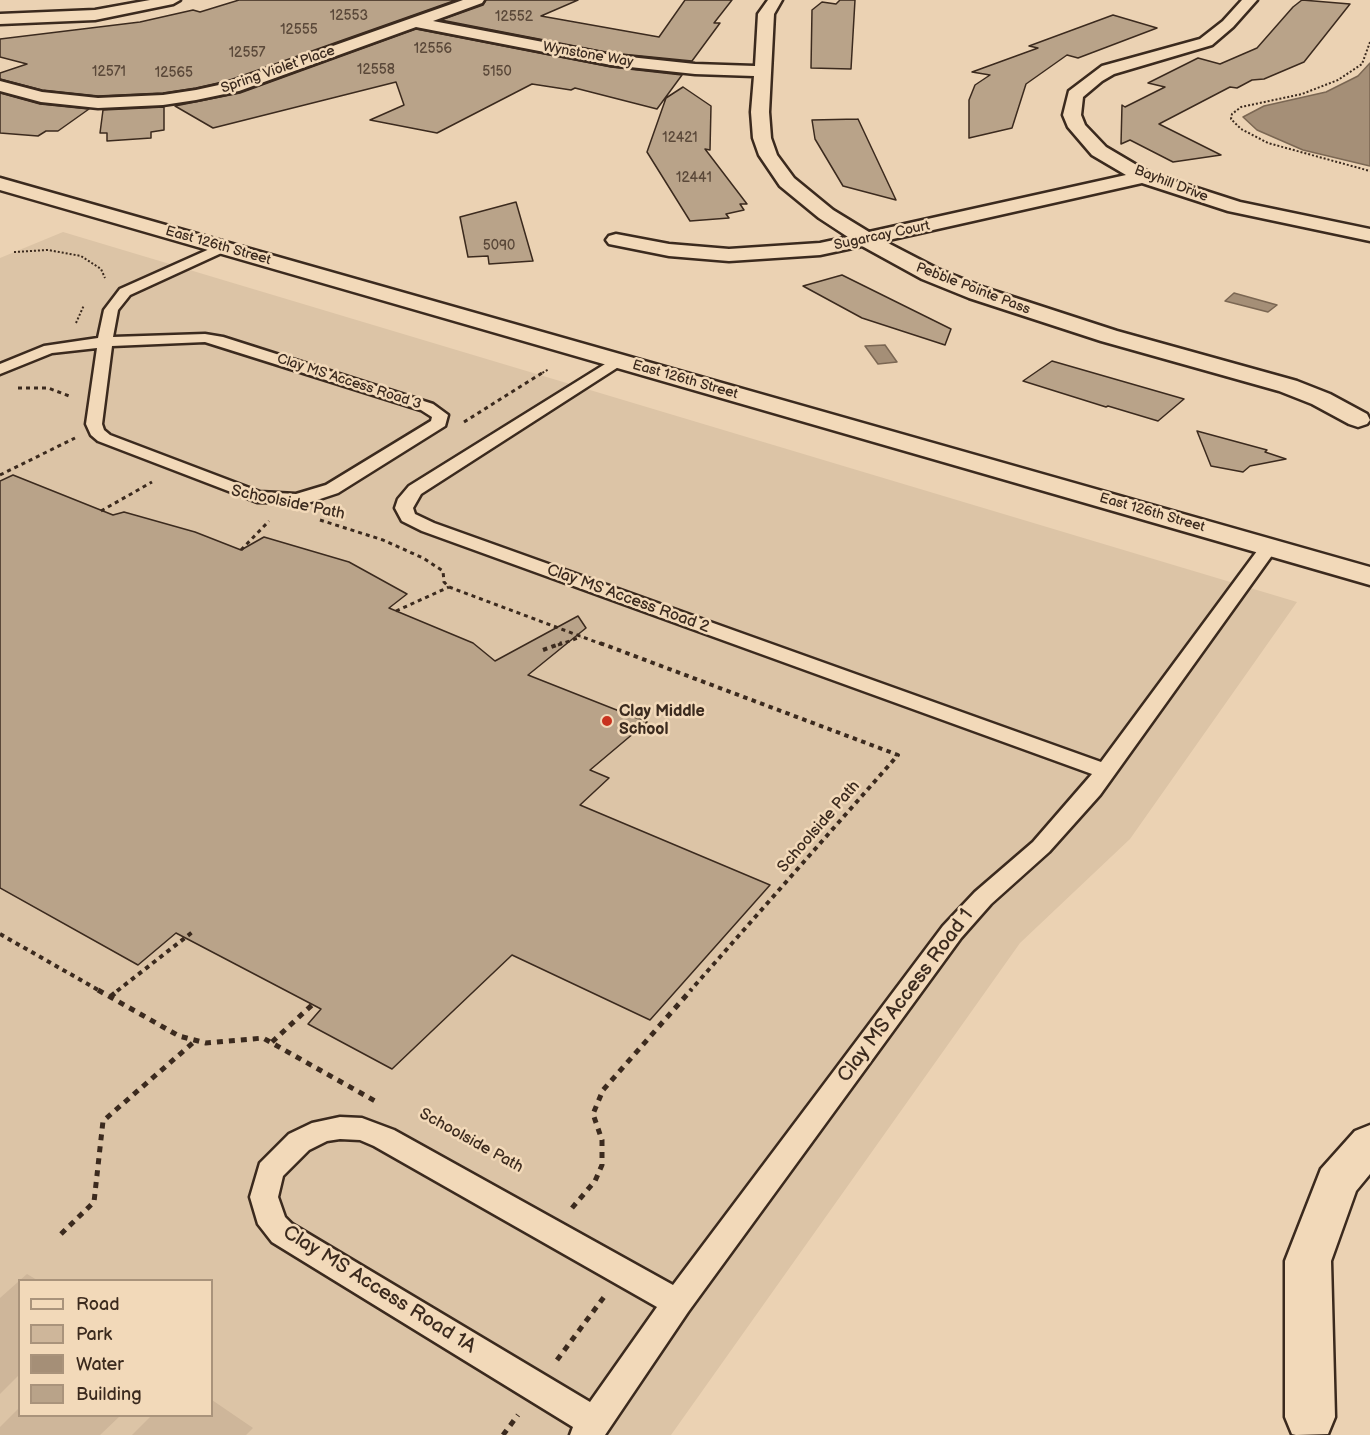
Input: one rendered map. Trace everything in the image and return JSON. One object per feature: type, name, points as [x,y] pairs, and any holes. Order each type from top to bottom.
[{"type":"street","points":[[0,19],[95,15],[173,0]]},
{"type":"street","name":"Spring Violet Place","points":[[0,86],[41,97],[98,103],[163,100],[196,95],[233,87],[477,0]]},
{"type":"street","name":"Pebble Pointe Pass","points":[[775,0],[766,15],[760,112],[762,138],[768,155],[787,182],[808,201],[866,240],[930,274],[977,293],[1109,336],[1288,386],[1321,399],[1358,419]]},
{"type":"street","name":"Bayhill Drive","points":[[1250,0],[1228,24],[1206,42],[1108,70],[1084,86],[1076,95],[1072,115],[1086,139],[1107,156],[1143,177],[1235,207],[1370,235]]},
{"type":"street","name":"Wynstone Way","points":[[416,22],[611,60],[695,69],[763,71]]},
{"type":"street","name":"Sugarcay Court","points":[[616,240],[669,250],[729,255],[809,250],[866,240],[1143,177]]},
{"type":"street","name":"East 126th Street","points":[[0,184],[1370,576]]},
{"type":"street","points":[[1310,1417],[1308,1261],[1337,1182],[1370,1143]]},
{"type":"lane","name":"Clay MS Access Road 3","points":[[105,342],[190,337],[218,340],[427,407],[435,411],[441,419],[432,428],[323,493],[296,500],[257,497],[112,443],[97,432],[94,424],[105,342],[111,310],[125,292],[223,248]]},
{"type":"lane","points":[[0,369],[49,349],[105,342]]},
{"type":"lane","name":"Clay MS Access Road 2","points":[[618,361],[415,490],[407,499],[404,508],[408,517],[428,527],[1106,771]]},
{"type":"lane","name":"Clay MS Access Road 1","points":[[590,1429],[677,1303],[965,915],[1041,847],[1079,806],[1243,586],[1269,547]]},
{"type":"lane","name":"Clay MS Access Road 1A","points":[[590,1429],[537,1387],[282,1233],[273,1224],[264,1197],[270,1171],[299,1142],[322,1131],[362,1128],[384,1138],[677,1303]]},
{"type":"path","points":[[1370,42],[1362,64],[1338,80],[1302,94],[1241,107],[1232,114],[1231,119],[1241,129],[1268,143],[1370,171]]},
{"type":"path","points":[[14,252],[48,250],[81,256],[101,269],[107,281]]},
{"type":"path","points":[[11,389],[48,388],[75,398],[75,402]]},
{"type":"path","points":[[0,475],[74,436],[80,443]]},
{"type":"path","points":[[101,511],[161,477]]},
{"type":"path","name":"Schoolside Path","points":[[311,518],[383,540],[423,558],[443,571],[444,582],[449,587],[898,755],[603,1090],[593,1114],[602,1140],[602,1165],[595,1180],[570,1210],[580,1216]]},
{"type":"path","points":[[241,550],[271,519]]},
{"type":"path","points":[[396,610],[449,587]]},
{"type":"path","points":[[543,650],[581,637]]},
{"type":"path","points":[[110,998],[195,930]]},
{"type":"path","points":[[0,934],[178,1036],[206,1043],[263,1038],[385,1107]]},
{"type":"path","points":[[272,1042],[313,1004]]},
{"type":"path","points":[[61,1234],[94,1202],[103,1121],[195,1040]]},
{"type":"path","points":[[503,1435],[622,1272]]},
{"type":"shaded area","name":"Clay Middle School","points":[[63,232],[1297,602],[1130,839],[1020,943],[671,1435],[0,1435],[0,258]]},
{"type":"green space","points":[[27,1274],[35,1279],[21,1279]]},
{"type":"green space","points":[[18,1282],[18,1376],[0,1394],[0,1298]]},
{"type":"green space","points":[[213,1401],[253,1428],[246,1435],[132,1435],[150,1417],[213,1417]]},
{"type":"green space","points":[[18,1409],[18,1417],[119,1417],[100,1435],[0,1435],[0,1427]]},
{"type":"water","points":[[1370,63],[1370,166],[1303,150],[1257,130],[1243,117],[1264,106],[1326,92],[1358,76]]},
{"type":"water","points":[[1234,293],[1277,305],[1268,312],[1225,301]]},
{"type":"water","points":[[885,345],[897,362],[878,364],[865,346]]},
{"type":"building","points":[[239,0],[456,0],[227,81],[196,88],[163,93],[98,96],[42,90],[0,79],[0,73],[27,64],[0,57],[0,39],[140,22],[193,10],[200,12]]},
{"type":"building","points":[[486,0],[578,0],[541,16],[659,37],[685,0],[732,0],[714,23],[720,23],[692,61],[611,53],[441,20],[483,5]]},
{"type":"building","points":[[840,0],[855,0],[851,69],[811,68],[812,10],[822,2],[836,4]]},
{"type":"building","points":[[1302,0],[1350,4],[1304,62],[1264,79],[1252,80],[1237,88],[1230,87],[1159,124],[1221,155],[1173,162],[1130,140],[1121,144],[1122,105],[1125,107],[1165,87],[1148,83],[1198,58],[1220,64],[1257,48]]},
{"type":"building","points":[[1113,15],[1157,28],[1078,58],[1067,55],[1026,84],[1012,128],[969,138],[969,100],[975,85],[990,75],[972,72],[1038,48],[1029,46]]},
{"type":"building","points":[[416,29],[611,67],[682,75],[657,109],[575,88],[571,90],[532,84],[437,133],[370,120],[404,105],[396,82],[213,128],[175,106],[240,93]]},
{"type":"building","points":[[683,87],[711,106],[710,150],[705,149],[747,204],[740,204],[744,210],[726,214],[729,218],[690,221],[647,152],[666,98]]},
{"type":"building","points":[[0,93],[40,104],[89,109],[58,131],[46,131],[38,136],[0,133]]},
{"type":"building","points":[[164,107],[164,130],[151,132],[151,138],[107,141],[107,133],[100,133],[103,110]]},
{"type":"building","points":[[858,119],[896,200],[843,186],[815,139],[812,120]]},
{"type":"building","points":[[516,202],[533,261],[489,264],[488,256],[468,257],[460,217]]},
{"type":"building","points":[[842,275],[951,329],[945,345],[862,318],[803,286]]},
{"type":"building","points":[[1052,361],[1184,399],[1158,421],[1023,381]]},
{"type":"building","points":[[1197,431],[1267,450],[1265,452],[1286,459],[1250,466],[1243,472],[1211,466]]},
{"type":"building","points":[[13,475],[113,515],[124,512],[195,532],[241,550],[264,537],[349,562],[407,594],[389,608],[473,643],[495,661],[578,616],[586,628],[528,675],[647,722],[590,770],[609,778],[580,805],[770,885],[650,1020],[512,955],[392,1069],[308,1024],[321,1009],[176,933],[138,965],[0,888],[0,481]]},
{"type":"place","name":"Clay Middle School","points":[[607,721]]}]
